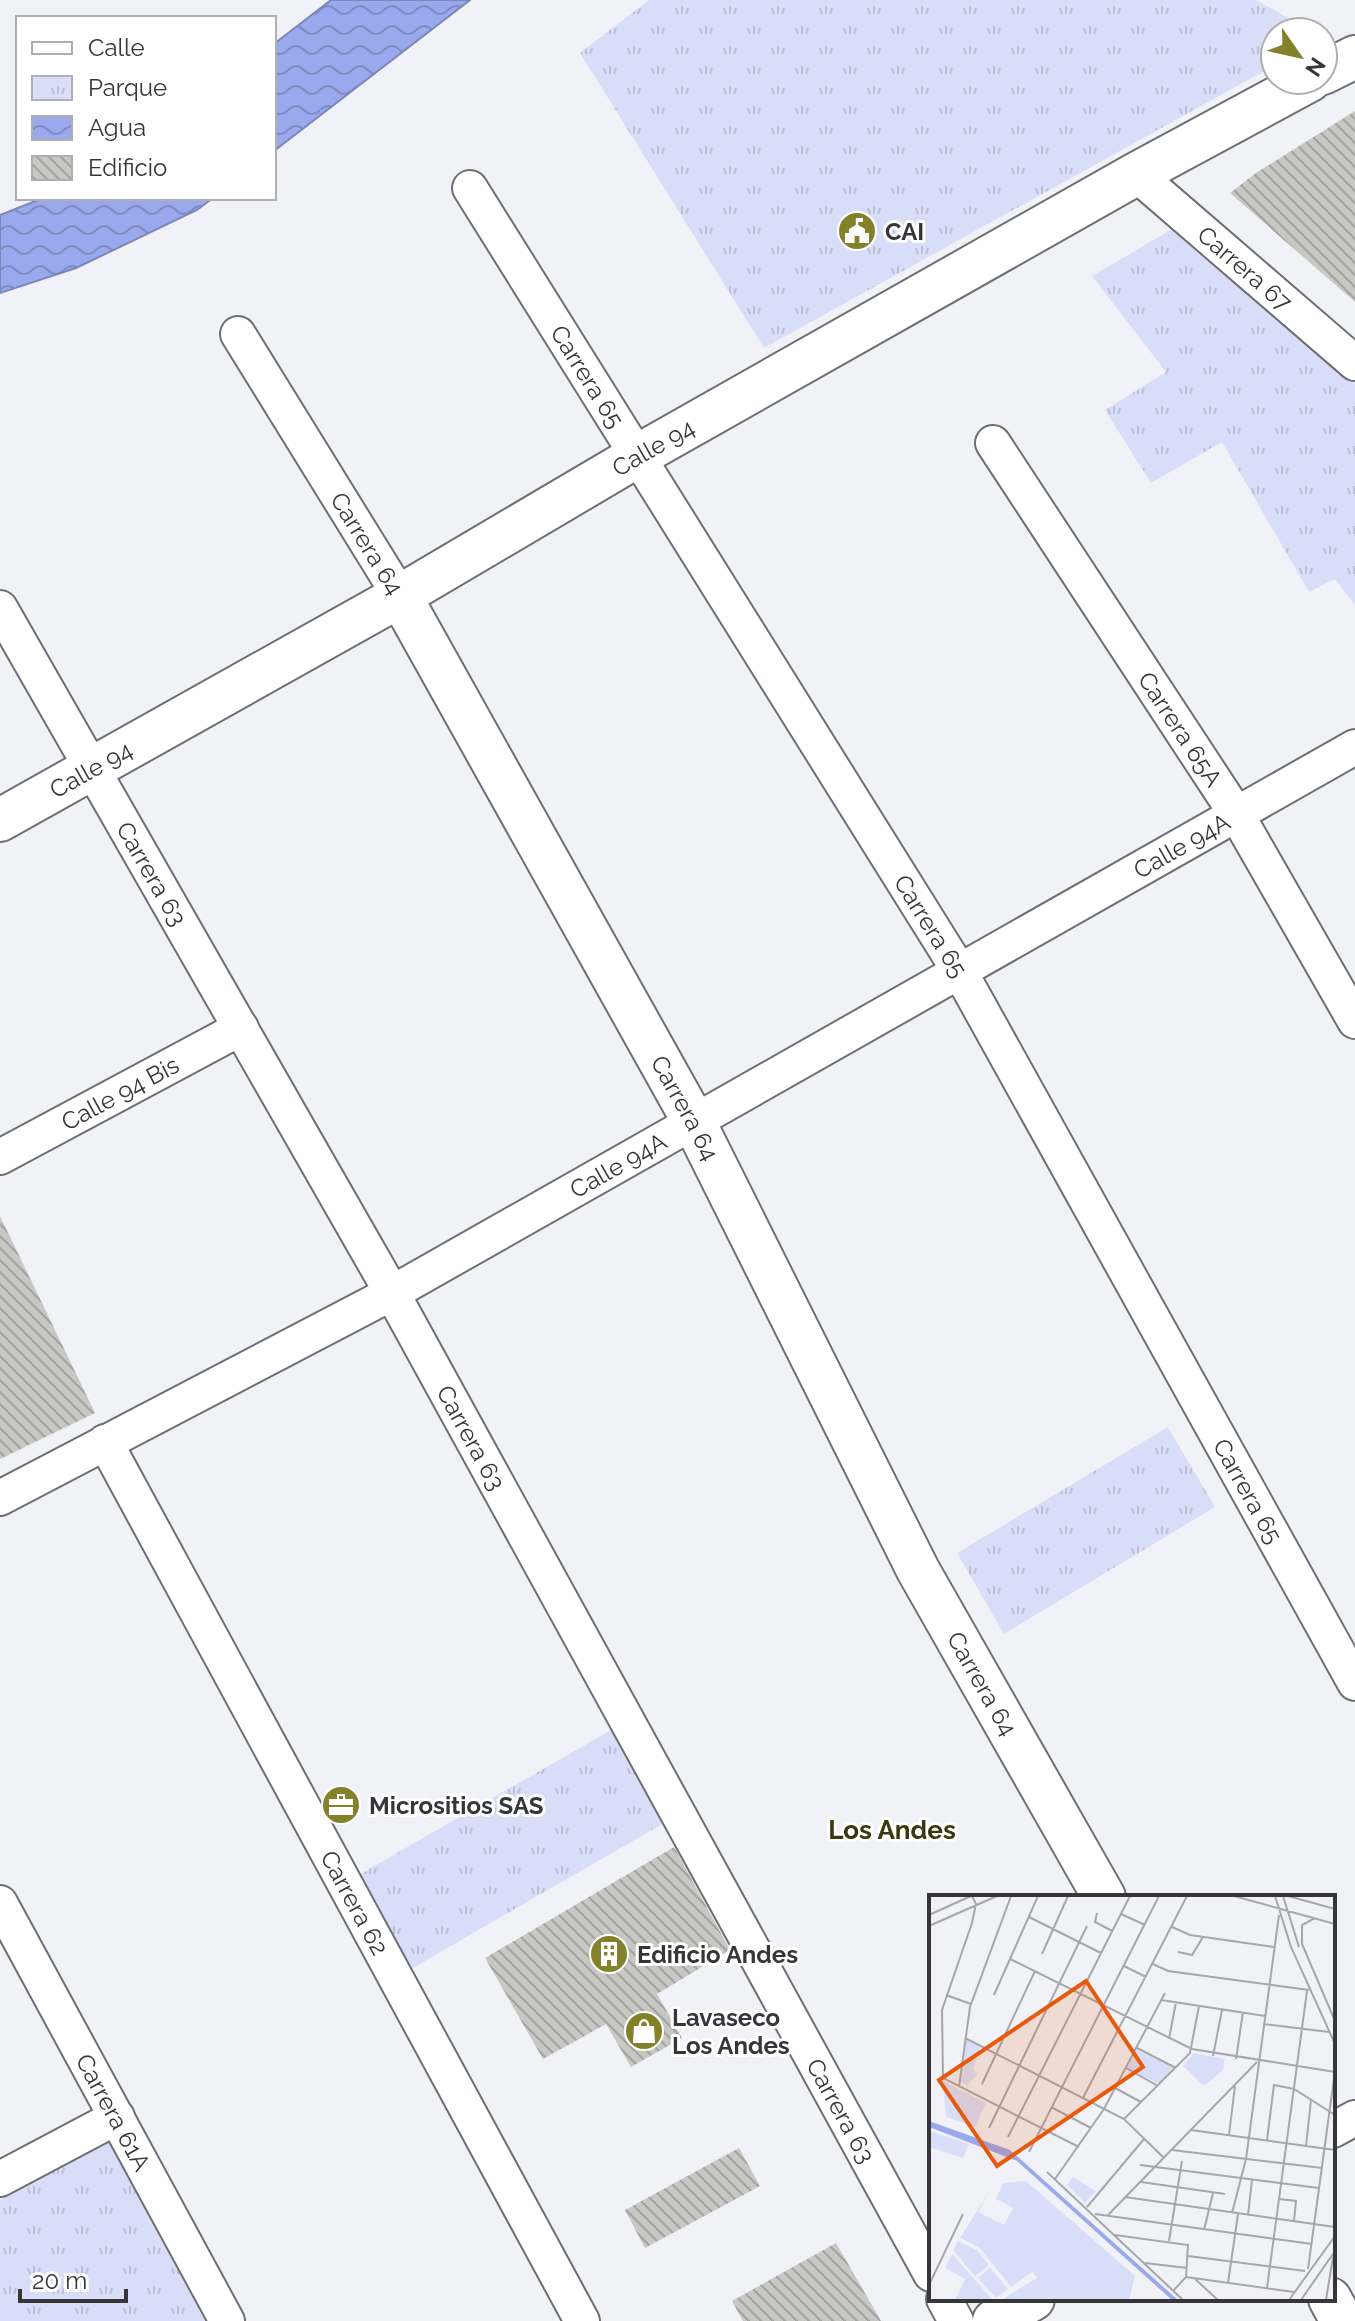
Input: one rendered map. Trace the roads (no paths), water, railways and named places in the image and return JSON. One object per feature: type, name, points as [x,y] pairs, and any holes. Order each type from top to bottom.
[{"type":"street","name":"Calle 94","points":[[0,820],[400,596],[639,455],[1136,174],[1280,96]]},
{"type":"street","name":"Carrera 67","points":[[1136,174],[1355,363]]},
{"type":"street","name":"Carrera 65","points":[[470,188],[960,972],[1355,1683]]},
{"type":"street","name":"Carrera 64","points":[[238,334],[400,596],[694,1122],[918,1570],[1103,1895]]},
{"type":"street","name":"Carrera 65A","points":[[993,443],[1237,815],[1355,1021]]},
{"type":"street","name":"Carrera 63","points":[[0,608],[392,1293],[929,2270]]},
{"type":"street","name":"Calle 94A","points":[[0,1498],[392,1293],[1355,747]]},
{"type":"street","name":"Calle 94 Bis","points":[[0,1157],[241,1028]]},
{"type":"street","name":"Carrera 62","points":[[105,1442],[582,2321]]},
{"type":"street","name":"Carrera 61A","points":[[0,1903],[227,2321]]},
{"type":"street","points":[[0,2179],[117,2117]]},
{"type":"street","points":[[1335,2129],[1355,2118]]},
{"type":"street","points":[[945,2301],[956,2321]]},
{"type":"street","points":[[994,2321],[1029,2301]]},
{"type":"street","points":[[1331,2301],[1342,2321]]},
{"type":"water","points":[[331,0],[470,0],[276,149],[276,42]]},
{"type":"water","points":[[38,200],[210,200],[197,210],[76,268],[0,293],[0,215]]},
{"type":"place","name":"CAI","points":[[857,231]]},
{"type":"place","name":"Micrositios SAS","points":[[341,1805]]},
{"type":"place","name":"Edificio Andes","points":[[609,1954]]},
{"type":"place","name":"Lavaseco Los Andes","points":[[644,2031]]},
{"type":"district","name":"Los Andes","points":[[892,1830]]}]
